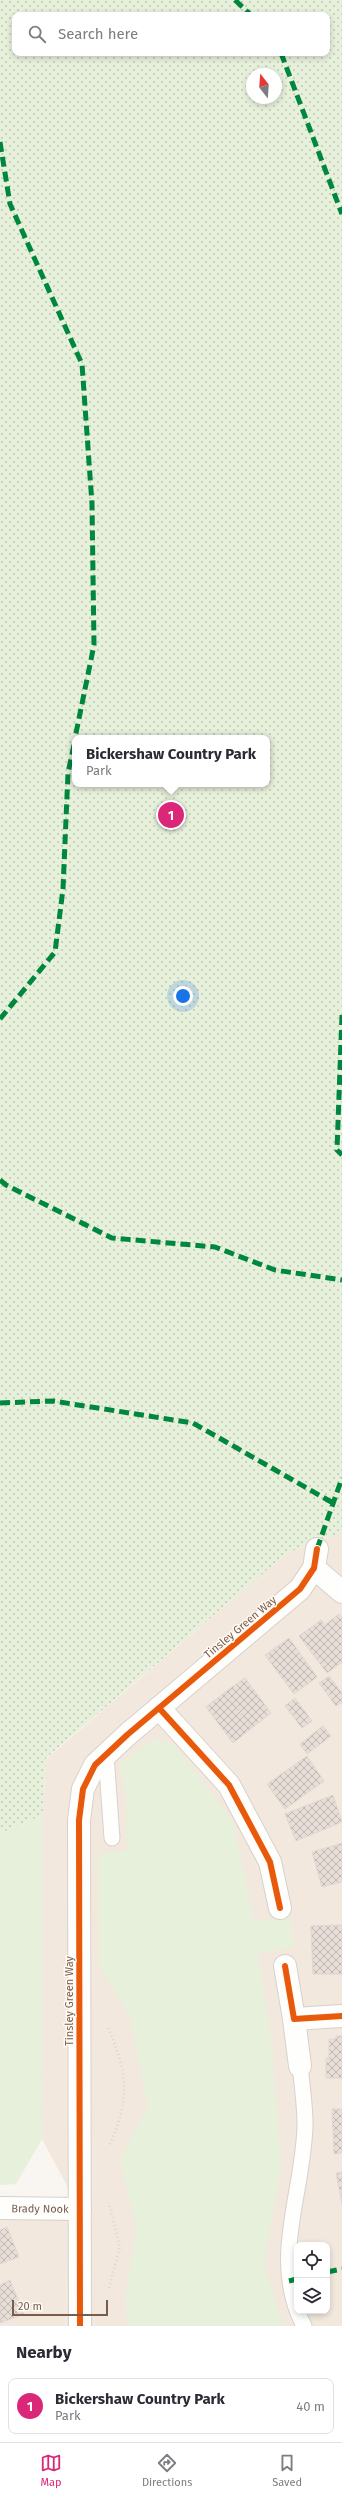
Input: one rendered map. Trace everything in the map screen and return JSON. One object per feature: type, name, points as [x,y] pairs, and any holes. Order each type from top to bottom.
[{"type":"street","name":"Tinsley Green Way","points":[[80,2326],[79,1820],[83,1789],[95,1765],[159,1708],[300,1589],[316,1559],[342,1592]]},
{"type":"street","points":[[159,1708],[229,1785],[270,1862],[280,1908]]},
{"type":"street","points":[[285,1966],[300,2066]]},
{"type":"street","points":[[294,2019],[342,2016]]},
{"type":"street","name":"Brady Nook","points":[[0,2208],[80,2208]]},
{"type":"lane","points":[[106,1755],[112,1838]]},
{"type":"lane","points":[[300,2066],[305,2124],[288,2246],[289,2281],[294,2307],[304,2326]]},
{"type":"shaded area","points":[[342,1532],[342,2326],[0,2326],[0,2196],[79,2208],[42,2139],[41,1969],[43,1815],[46,1759],[287,1553]]},
{"type":"green space","points":[[0,0],[342,0],[342,1532],[287,1553],[46,1758],[43,1815],[0,1833]]},
{"type":"green space","points":[[155,1739],[174,1745],[233,1821],[254,1922],[290,1916],[295,1947],[258,1953],[272,2046],[281,2165],[264,2263],[283,2326],[127,2326],[125,2299],[136,2230],[120,2159],[148,2106],[129,2014],[99,1965],[98,1853],[127,1851],[126,1800],[120,1763]]},
{"type":"green space","points":[[43,1815],[42,2139],[16,2184],[0,2185],[0,1833]]},
{"type":"building","points":[[339,1614],[342,1618],[342,1662],[327,1673],[299,1636],[321,1620],[325,1625]]},
{"type":"building","points":[[289,1638],[317,1677],[294,1694],[265,1655]]},
{"type":"building","points":[[329,1676],[342,1693],[342,1702],[336,1706],[319,1683]]},
{"type":"building","points":[[245,1678],[271,1713],[252,1728],[225,1692]]},
{"type":"building","points":[[225,1692],[252,1728],[233,1743],[206,1707]]},
{"type":"building","points":[[295,1698],[312,1721],[302,1728],[285,1706]]},
{"type":"building","points":[[323,1726],[331,1736],[307,1754],[300,1744]]},
{"type":"building","points":[[307,1756],[324,1781],[285,1809],[267,1784]]},
{"type":"building","points":[[333,1795],[342,1822],[296,1841],[285,1814]]},
{"type":"building","points":[[342,1843],[342,1882],[322,1887],[312,1852]]},
{"type":"building","points":[[342,1925],[342,1974],[313,1974],[311,1926]]},
{"type":"building","points":[[336,2036],[342,2036],[342,2078],[326,2078],[326,2058],[329,2058],[329,2039],[336,2039]]},
{"type":"building","points":[[332,2109],[342,2109],[342,2131],[333,2131]]},
{"type":"building","points":[[333,2131],[342,2131],[342,2153],[334,2154]]},
{"type":"building","points":[[342,2172],[342,2204],[336,2173]]},
{"type":"building","points":[[7,2227],[19,2257],[0,2264],[0,2230]]},
{"type":"building","points":[[10,2280],[24,2314],[0,2323],[0,2285]]},
{"type":"marked path","points":[[235,0],[248,12]]},
{"type":"marked path","points":[[282,56],[342,214]]},
{"type":"marked path","points":[[0,142],[10,204],[82,364],[92,504],[94,645],[76,735]]},
{"type":"marked path","points":[[0,1019],[55,952],[63,889],[68,773],[72,754]]},
{"type":"marked path","points":[[342,1015],[337,1150],[342,1155]]},
{"type":"marked path","points":[[0,1180],[6,1185],[112,1238],[215,1247],[275,1270],[342,1280]]},
{"type":"marked path","points":[[0,1403],[53,1401],[193,1423],[333,1503]]},
{"type":"marked path","points":[[317,1549],[342,1478]]},
{"type":"marked path","points":[[330,2271],[342,2269]]},
{"type":"marked path","points":[[289,2281],[294,2280]]},
{"type":"cycle path","points":[[80,2326],[79,1820],[83,1789],[95,1765],[127,1735],[300,1589],[314,1568],[317,1549]]},
{"type":"cycle path","points":[[159,1708],[229,1785],[270,1862],[280,1908]]},
{"type":"cycle path","points":[[285,1966],[294,2019],[342,2016]]},
{"type":"place","name":"Bickershaw Country Park","points":[[171,815]]}]
